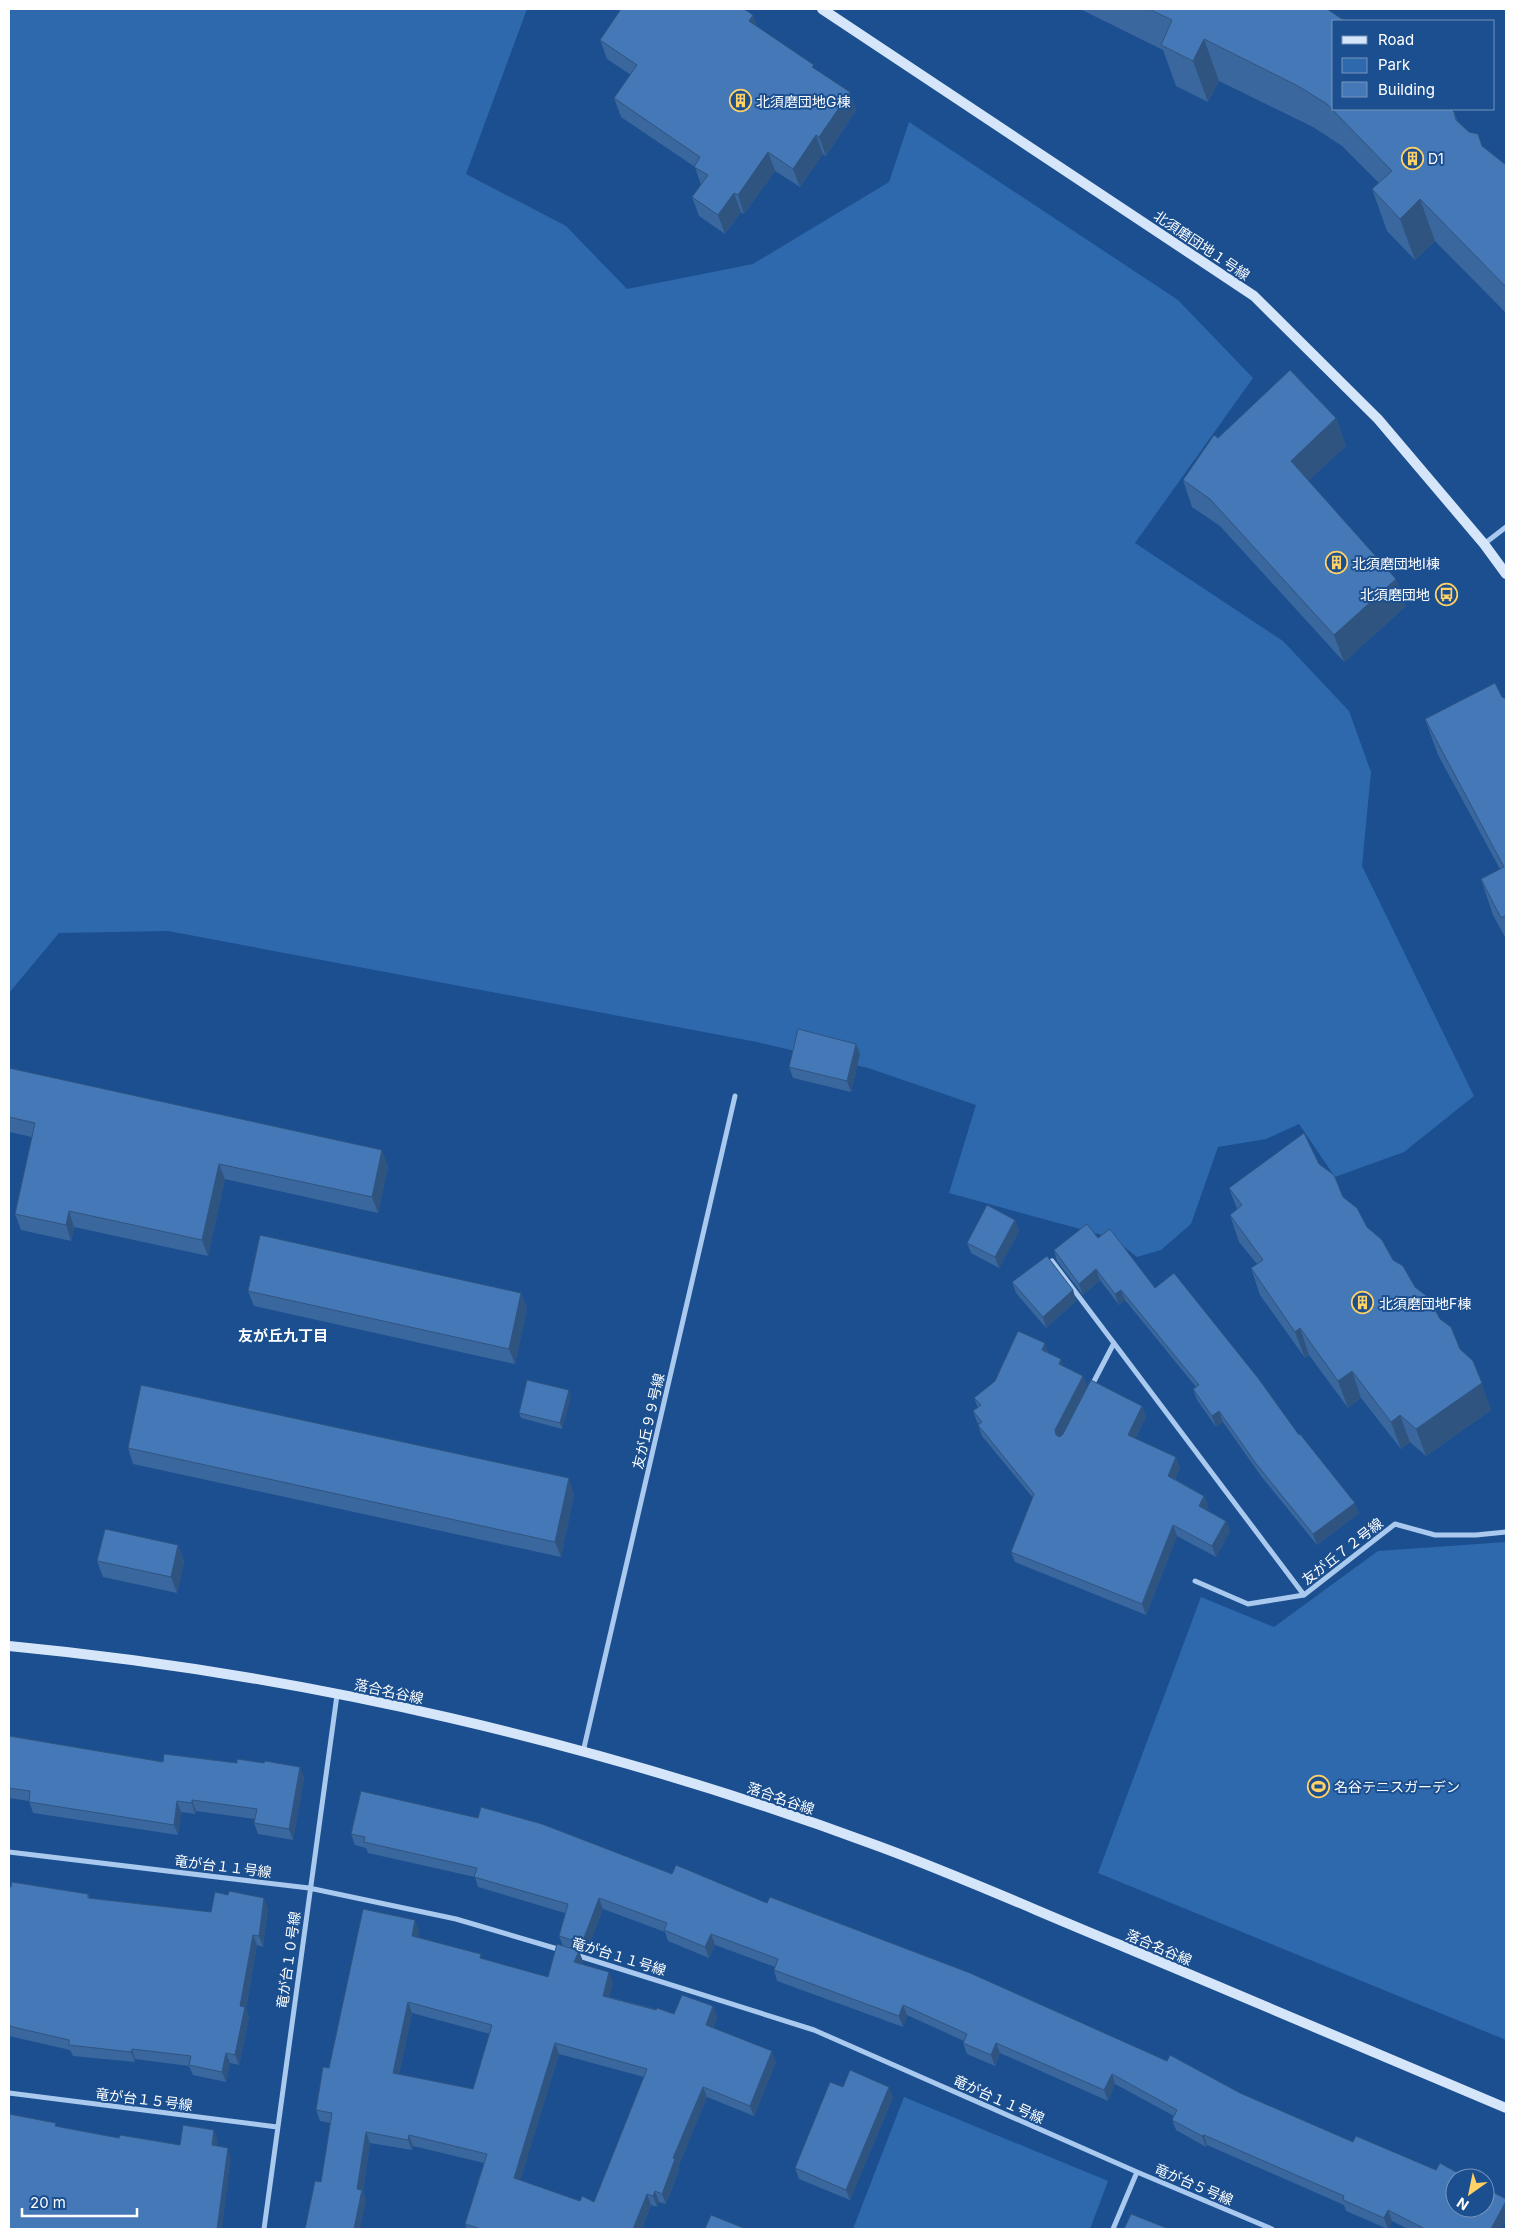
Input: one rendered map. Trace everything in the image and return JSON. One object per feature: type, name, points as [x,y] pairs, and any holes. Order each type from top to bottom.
[{"type":"street","name":"北須磨団地１号線","points":[[822,9],[1254,296],[1378,419],[1484,544],[1506,574]]},
{"type":"street","points":[[1484,544],[1506,526]]},
{"type":"street","name":"友が丘９９号線","points":[[583,1752],[735,1096]]},
{"type":"street","points":[[1052,1261],[1304,1595]]},
{"type":"street","points":[[1088,1393],[1114,1343]]},
{"type":"street","name":"友が丘７２号線","points":[[1194,1580],[1248,1604],[1304,1595],[1394,1524],[1435,1535],[1476,1535],[1506,1532]]},
{"type":"street","name":"落合名谷線","points":[[9,1646],[200,1670],[337,1695],[434,1715],[583,1752],[717,1791],[878,1846],[1506,2108]]},
{"type":"street","name":"竜が台１０号線","points":[[264,2229],[337,1695]]},
{"type":"street","name":"竜が台１１号線","points":[[9,1852],[310,1888],[456,1919],[633,1972],[814,2030],[1137,2172]]},
{"type":"street","name":"竜が台１５号線","points":[[9,2093],[277,2127]]},
{"type":"street","name":"竜が台５号線","points":[[1113,2229],[1137,2172],[1272,2229]]},
{"type":"green space","points":[[9,9],[527,9],[466,174],[566,226],[627,289],[753,264],[889,182],[909,122],[1178,300],[1253,378],[1135,543],[1283,641],[1349,711],[1371,772],[1362,866],[1474,1096],[1404,1152],[1335,1177],[1299,1124],[1266,1139],[1218,1147],[1191,1224],[1161,1250],[1137,1257],[1113,1238],[949,1193],[976,1105],[868,1068],[757,1042],[168,931],[59,933],[9,993]]},
{"type":"green space","name":"名谷テニスガーデン","points":[[1506,1542],[1506,2040],[1098,1873],[1201,1597],[1274,1627],[1378,1551]]},
{"type":"green space","points":[[904,2097],[1108,2181],[1090,2229],[853,2229]]},
{"type":"building","name":"北須磨団地G棟","points":[[621,9],[744,9],[753,15],[749,21],[850,92],[819,137],[816,135],[793,169],[768,152],[738,195],[734,193],[718,215],[692,197],[708,175],[694,167],[700,157],[614,98],[637,65],[600,40]]},
{"type":"building","name":"D1","points":[[1149,9],[1327,9],[1344,20],[1332,20],[1332,109],[1298,86],[1204,39],[1193,61],[1161,45],[1172,20]]},
{"type":"building","name":"D1","points":[[1333,110],[1452,110],[1456,120],[1469,132],[1478,134],[1482,146],[1506,165],[1506,287],[1420,199],[1400,219],[1372,189],[1392,171]]},
{"type":"building","points":[[1290,370],[1336,418],[1291,461],[1396,579],[1334,635],[1210,499],[1183,480],[1214,435],[1218,438]]},
{"type":"building","points":[[1495,683],[1502,697],[1506,699],[1506,915],[1501,918],[1481,879],[1504,867],[1425,719]]},
{"type":"building","points":[[798,1029],[856,1044],[847,1081],[789,1067]]},
{"type":"building","points":[[9,1068],[382,1150],[372,1197],[219,1164],[202,1240],[69,1211],[66,1225],[15,1214],[35,1123],[9,1117]]},
{"type":"building","name":"北須磨団地F棟","points":[[1304,1133],[1319,1164],[1334,1175],[1343,1197],[1357,1208],[1367,1227],[1382,1240],[1393,1260],[1403,1266],[1415,1287],[1428,1297],[1440,1319],[1451,1327],[1460,1349],[1473,1361],[1482,1383],[1416,1429],[1400,1415],[1391,1422],[1352,1371],[1338,1381],[1300,1328],[1295,1332],[1251,1268],[1263,1260],[1230,1215],[1242,1205],[1229,1188]]},
{"type":"building","points":[[987,1205],[1015,1220],[995,1257],[967,1243]]},
{"type":"building","points":[[1087,1224],[1098,1238],[1110,1229],[1155,1288],[1174,1273],[1258,1378],[1299,1435],[1355,1503],[1313,1534],[1257,1465],[1219,1411],[1212,1416],[1193,1389],[1199,1385],[1121,1290],[1115,1294],[1096,1269],[1079,1284],[1054,1250]]},
{"type":"building","points":[[260,1235],[521,1293],[509,1349],[248,1291]]},
{"type":"building","points":[[1047,1256],[1073,1290],[1043,1317],[1012,1282]]},
{"type":"building","points":[[1018,1331],[1045,1343],[1042,1350],[1061,1359],[1059,1364],[1083,1376],[1055,1430],[1056,1435],[1060,1437],[1063,1434],[1091,1380],[1142,1406],[1128,1435],[1176,1457],[1168,1476],[1204,1496],[1199,1506],[1226,1521],[1212,1546],[1173,1525],[1142,1604],[1011,1552],[1034,1494],[978,1425],[982,1422],[973,1411],[981,1405],[974,1398],[995,1381]]},
{"type":"building","points":[[527,1380],[569,1390],[560,1423],[519,1413]]},
{"type":"building","points":[[141,1385],[569,1478],[555,1542],[128,1448]]},
{"type":"building","points":[[105,1529],[178,1545],[171,1577],[97,1561]]},
{"type":"building","points":[[9,1736],[163,1762],[164,1754],[237,1763],[237,1759],[264,1763],[265,1761],[300,1767],[289,1829],[254,1823],[257,1809],[192,1800],[192,1803],[177,1801],[174,1825],[29,1802],[30,1791],[9,1788]]},
{"type":"building","points":[[361,1791],[478,1818],[481,1807],[542,1824],[672,1874],[676,1865],[767,1903],[770,1897],[970,1973],[1167,2061],[1170,2055],[1240,2093],[1353,2142],[1356,2136],[1436,2170],[1440,2163],[1449,2168],[1445,2168],[1445,2218],[1495,2218],[1495,2193],[1506,2199],[1506,2201],[1491,2229],[1425,2229],[1388,2210],[1384,2218],[1343,2200],[1344,2196],[1204,2135],[1202,2136],[1172,2120],[1177,2110],[1112,2074],[1104,2090],[996,2043],[991,2055],[963,2043],[967,2034],[903,2005],[899,2016],[774,1970],[778,1959],[711,1934],[705,1947],[664,1930],[667,1923],[599,1898],[582,1943],[559,1936],[568,1904],[474,1877],[477,1868],[364,1842],[365,1837],[351,1834]]},
{"type":"building","points":[[12,1882],[88,1894],[88,1898],[211,1912],[215,1892],[228,1895],[229,1891],[264,1898],[259,1936],[253,1935],[240,2006],[245,2007],[235,2055],[226,2053],[222,2072],[189,2065],[191,2056],[132,2049],[131,2052],[69,2045],[69,2040],[9,2026],[9,1887],[11,1887]]},
{"type":"building","points":[[363,1909],[415,1920],[412,1936],[481,1954],[480,1958],[548,1977],[557,1944],[579,1951],[574,1962],[609,1972],[603,1996],[656,2010],[657,2008],[674,2014],[682,1995],[713,2006],[706,2025],[772,2051],[750,2106],[703,2087],[673,2158],[675,2159],[662,2194],[655,2191],[653,2196],[647,2194],[633,2229],[481,2229],[465,2224],[487,2154],[409,2135],[408,2140],[366,2132],[357,2189],[362,2190],[354,2229],[305,2229],[315,2181],[321,2182],[332,2113],[316,2110],[323,2067],[329,2068]],"holes":[[[408,2002],[492,2025],[473,2089],[393,2073]],[[555,2043],[647,2069],[594,2202],[582,2196],[580,2201],[514,2178]]]},
{"type":"building","points":[[850,2070],[889,2087],[846,2190],[795,2168],[830,2082],[843,2087]]},
{"type":"building","points":[[9,2114],[56,2123],[55,2126],[119,2138],[120,2135],[180,2145],[183,2125],[214,2130],[212,2145],[228,2148],[217,2229],[9,2229]]},
{"type":"building","points":[[1131,2214],[1169,2229],[1124,2229]]},
{"type":"building","points":[[711,2215],[746,2229],[705,2229]]},
{"type":"place","name":"北須磨団地G棟","points":[[740,101]]},
{"type":"place","name":"D1","points":[[1412,158]]},
{"type":"place","name":"北須磨団地I棟","points":[[1336,563]]},
{"type":"place","name":"北須磨団地","points":[[1446,594]]},
{"type":"place","name":"北須磨団地F棟","points":[[1363,1303]]},
{"type":"place","name":"名谷テニスガーデン","points":[[1318,1786]]},
{"type":"district","name":"友が丘九丁目","points":[[283,1335]]}]
